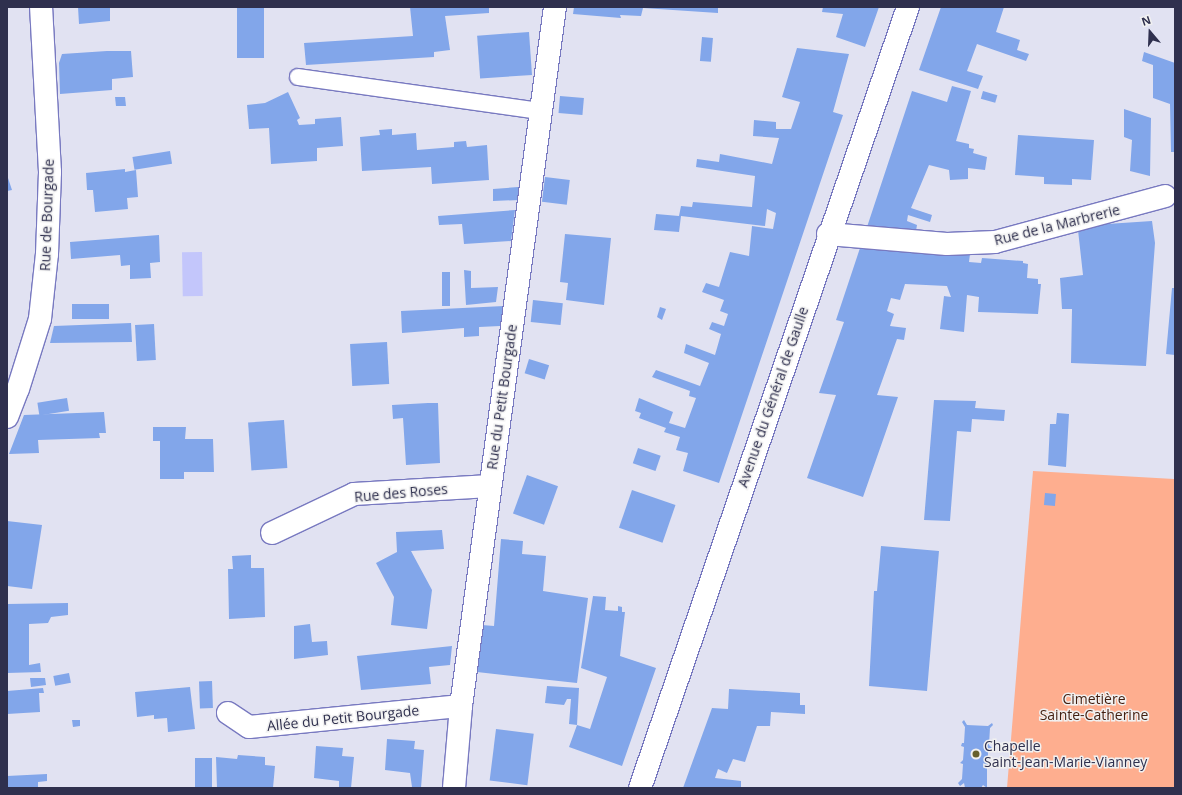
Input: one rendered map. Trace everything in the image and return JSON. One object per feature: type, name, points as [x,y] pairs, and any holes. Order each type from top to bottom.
[{"type":"street","name":"Rue de Bourgade","points":[[7,417],[18,389],[40,319],[47,254],[50,172],[41,7]]},
{"type":"street","name":"Rue du Petit Bourgade","points":[[454,788],[461,706],[555,7]]},
{"type":"street","name":"Avenue du Général de Gaulle","points":[[640,788],[828,234],[908,7]]},
{"type":"street","name":"Rue de la Marbrerie","points":[[828,234],[947,244],[995,242],[1165,196]]},
{"type":"street","name":"Rue des Roses","points":[[272,533],[354,494],[490,486]]},
{"type":"street","name":"Allée du Petit Bourgade","points":[[228,713],[250,727],[461,706]]},
{"type":"lane","points":[[298,78],[541,111]]},
{"type":"green space","name":"Cimetière Sainte-Catherine","points":[[1033,471],[1174,479],[1175,476],[1175,788],[1007,788]]},
{"type":"water","points":[[182,252],[202,252],[203,296],[183,296]]},
{"type":"building","points":[[78,7],[114,8],[110,8],[110,21],[79,24]]},
{"type":"building","points":[[237,7],[264,7],[264,58],[237,58]]},
{"type":"building","points":[[410,7],[489,7],[489,13],[445,16],[450,50],[434,52],[434,57],[306,65],[304,43],[413,36]]},
{"type":"building","points":[[574,7],[718,7],[718,13],[643,8],[641,16],[620,15],[621,18],[573,14]]},
{"type":"building","points":[[823,7],[879,7],[865,47],[836,37],[843,14],[822,12]]},
{"type":"building","points":[[941,7],[1004,7],[996,32],[1020,40],[1017,50],[1029,54],[1026,61],[977,44],[967,71],[983,76],[978,89],[919,70]]},
{"type":"building","points":[[529,32],[532,75],[480,79],[477,36]]},
{"type":"building","points":[[702,37],[713,38],[711,62],[700,61]]},
{"type":"building","points":[[797,48],[849,54],[833,112],[843,115],[719,483],[683,471],[688,453],[676,450],[680,437],[664,432],[666,428],[639,418],[641,413],[635,411],[639,398],[673,412],[669,423],[685,428],[696,398],[689,396],[690,391],[652,377],[656,370],[700,386],[709,363],[684,353],[686,344],[715,355],[721,334],[709,329],[712,322],[724,326],[728,314],[720,311],[724,300],[702,292],[706,283],[719,287],[730,252],[749,256],[752,226],[773,229],[776,213],[767,209],[765,226],[681,216],[679,232],[654,230],[656,214],[679,216],[681,206],[692,207],[693,202],[752,207],[755,176],[696,167],[697,159],[719,162],[720,154],[772,164],[779,138],[753,136],[754,120],[776,122],[776,129],[791,129],[800,102],[782,97]]},
{"type":"building","points":[[131,51],[133,77],[112,79],[112,90],[60,94],[59,63],[62,54]]},
{"type":"building","points":[[1144,52],[1175,63],[1175,152],[1171,152],[1170,104],[1153,98],[1153,65],[1142,61]]},
{"type":"building","points":[[952,86],[971,91],[956,141],[969,144],[969,148],[974,149],[973,153],[987,157],[985,170],[968,168],[968,179],[950,180],[949,170],[929,165],[911,208],[932,215],[930,222],[908,215],[907,221],[917,225],[916,231],[867,227],[912,91],[947,102]]},
{"type":"building","points":[[983,91],[997,95],[995,103],[981,99]]},
{"type":"building","points":[[288,92],[300,118],[297,120],[299,125],[315,124],[315,119],[341,117],[343,146],[317,148],[317,161],[271,164],[269,128],[249,129],[247,105],[265,103]]},
{"type":"building","points":[[560,96],[584,98],[582,115],[559,113]]},
{"type":"building","points":[[115,97],[125,97],[126,106],[116,106]]},
{"type":"building","points":[[1124,109],[1151,118],[1150,176],[1130,171],[1132,140],[1124,137]]},
{"type":"building","points":[[392,129],[392,135],[416,133],[417,150],[454,147],[454,142],[466,141],[467,147],[487,145],[489,180],[432,184],[431,167],[362,171],[360,137],[380,135],[379,130]]},
{"type":"building","points":[[1018,135],[1094,140],[1091,180],[1072,179],[1072,185],[1044,184],[1044,177],[1015,175]]},
{"type":"building","points":[[170,151],[172,164],[135,170],[132,157]]},
{"type":"building","points":[[125,169],[125,172],[136,170],[138,197],[127,198],[128,209],[95,212],[93,190],[87,190],[86,173]]},
{"type":"building","points":[[7,175],[12,190],[7,191]]},
{"type":"building","points":[[545,177],[570,180],[567,205],[542,202]]},
{"type":"building","points":[[518,187],[520,200],[493,201],[493,189]]},
{"type":"building","points":[[515,210],[511,241],[464,244],[462,224],[439,225],[438,216]]},
{"type":"building","points":[[1152,221],[1155,243],[1146,366],[1071,363],[1072,309],[1062,309],[1060,278],[1083,275],[1078,230],[1092,225]]},
{"type":"building","points":[[565,234],[611,238],[604,305],[566,300],[568,283],[560,282]]},
{"type":"building","points":[[159,235],[160,262],[150,263],[151,278],[130,279],[130,265],[121,266],[120,255],[71,259],[70,242]]},
{"type":"building","points":[[860,248],[970,254],[969,262],[981,263],[982,258],[1023,261],[1023,263],[1028,264],[1027,278],[1038,279],[1038,284],[1041,284],[1038,314],[978,312],[979,297],[967,295],[964,332],[940,329],[944,296],[951,297],[947,286],[905,284],[900,300],[891,298],[887,311],[894,314],[890,326],[906,328],[904,340],[897,339],[877,395],[898,397],[863,497],[807,478],[836,395],[819,393],[844,322],[836,320]]},
{"type":"building","points":[[464,270],[471,271],[471,288],[498,287],[496,302],[466,305]]},
{"type":"building","points":[[442,272],[450,272],[450,306],[442,306]]},
{"type":"building","points":[[1172,288],[1175,288],[1175,355],[1166,354]]},
{"type":"building","points":[[533,300],[563,303],[561,325],[531,322]]},
{"type":"building","points":[[72,304],[109,304],[109,319],[72,319]]},
{"type":"building","points":[[504,306],[500,326],[479,327],[479,336],[464,337],[464,328],[402,333],[401,311]]},
{"type":"building","points":[[660,307],[666,309],[662,320],[657,317]]},
{"type":"building","points":[[131,323],[132,342],[50,343],[54,326]]},
{"type":"building","points":[[154,324],[156,360],[137,361],[135,325]]},
{"type":"building","points":[[387,342],[389,384],[352,386],[350,344]]},
{"type":"building","points":[[529,359],[549,365],[545,379],[525,373]]},
{"type":"building","points":[[67,398],[69,411],[39,416],[37,403]]},
{"type":"building","points":[[934,400],[976,401],[975,408],[1005,410],[1004,421],[972,419],[971,432],[957,431],[950,521],[924,520]]},
{"type":"building","points":[[438,403],[440,463],[406,465],[403,418],[393,419],[392,405]]},
{"type":"building","points":[[104,412],[106,433],[99,433],[100,438],[38,440],[39,453],[9,454],[24,415]]},
{"type":"building","points":[[1057,413],[1069,414],[1066,467],[1048,465],[1050,424],[1056,424]]},
{"type":"building","points":[[284,420],[287,468],[251,470],[248,423]]},
{"type":"building","points":[[153,427],[186,427],[185,439],[213,439],[214,472],[184,472],[184,479],[160,479],[160,441],[153,441]]},
{"type":"building","points":[[638,448],[661,456],[655,471],[633,463]]},
{"type":"building","points":[[527,475],[558,486],[544,525],[513,514]]},
{"type":"building","points":[[632,490],[675,505],[662,543],[619,528]]},
{"type":"building","points":[[1045,493],[1056,494],[1055,506],[1044,505]]},
{"type":"building","points":[[7,521],[42,525],[32,589],[7,586]]},
{"type":"building","points":[[442,530],[444,549],[411,551],[432,590],[427,629],[391,625],[394,597],[376,563],[397,552],[396,532]]},
{"type":"building","points":[[501,539],[523,541],[522,554],[546,556],[543,591],[588,598],[577,683],[477,672],[482,625],[494,626]]},
{"type":"building","points":[[881,546],[939,551],[927,691],[869,686],[874,591],[877,591]]},
{"type":"building","points":[[251,555],[251,568],[264,568],[265,617],[229,619],[228,569],[233,569],[232,556]]},
{"type":"building","points":[[593,596],[606,597],[605,610],[618,611],[618,606],[622,607],[622,612],[625,612],[620,656],[656,668],[622,766],[569,747],[577,725],[590,729],[607,677],[581,668]]},
{"type":"building","points":[[68,603],[68,615],[51,617],[48,623],[29,624],[29,665],[40,663],[41,672],[7,673],[7,604]]},
{"type":"building","points":[[310,624],[312,642],[327,641],[328,655],[294,659],[294,626]]},
{"type":"building","points":[[452,646],[450,665],[429,667],[431,684],[361,690],[357,656]]},
{"type":"building","points":[[69,673],[71,683],[55,686],[53,676]]},
{"type":"building","points":[[30,678],[45,678],[46,685],[31,687]]},
{"type":"building","points":[[199,681],[212,681],[213,708],[200,708]]},
{"type":"building","points":[[547,686],[579,688],[577,725],[569,724],[571,699],[567,699],[564,705],[545,703]]},
{"type":"building","points":[[190,687],[195,729],[168,732],[167,718],[154,719],[154,715],[137,717],[135,692]]},
{"type":"building","points":[[43,688],[44,693],[39,693],[40,712],[7,714],[7,691]]},
{"type":"building","points":[[729,689],[800,693],[800,705],[805,705],[805,714],[771,712],[770,726],[757,726],[745,762],[733,759],[727,773],[718,769],[715,778],[741,781],[741,788],[683,788],[712,708],[728,709]]},
{"type":"building","points":[[72,720],[80,720],[80,726],[73,727]]},
{"type":"building","name":"Chapelle Saint-Jean-Marie-Vianney","points":[[964,720],[967,725],[988,726],[992,723],[993,725],[990,728],[989,745],[992,748],[988,749],[988,762],[991,765],[987,765],[987,788],[983,785],[981,788],[965,788],[964,783],[960,786],[958,783],[962,779],[963,764],[960,763],[963,760],[964,747],[961,746],[962,743],[964,743],[965,727],[962,722]]},
{"type":"building","points":[[496,729],[534,734],[527,785],[490,781]]},
{"type":"building","points":[[387,739],[415,741],[414,749],[424,750],[421,788],[412,787],[410,773],[385,770]]},
{"type":"building","points":[[316,746],[343,748],[342,756],[354,757],[351,788],[339,788],[339,781],[314,778]]},
{"type":"building","points":[[238,755],[265,757],[265,765],[275,766],[273,788],[217,788],[216,757],[237,759]]},
{"type":"building","points":[[195,758],[212,758],[212,788],[195,788]]},
{"type":"building","points":[[47,774],[47,781],[38,782],[38,788],[7,788],[7,776]]},
{"type":"place","name":"Chapelle Saint-Jean-Marie-Vianney","points":[[976,754]]}]
